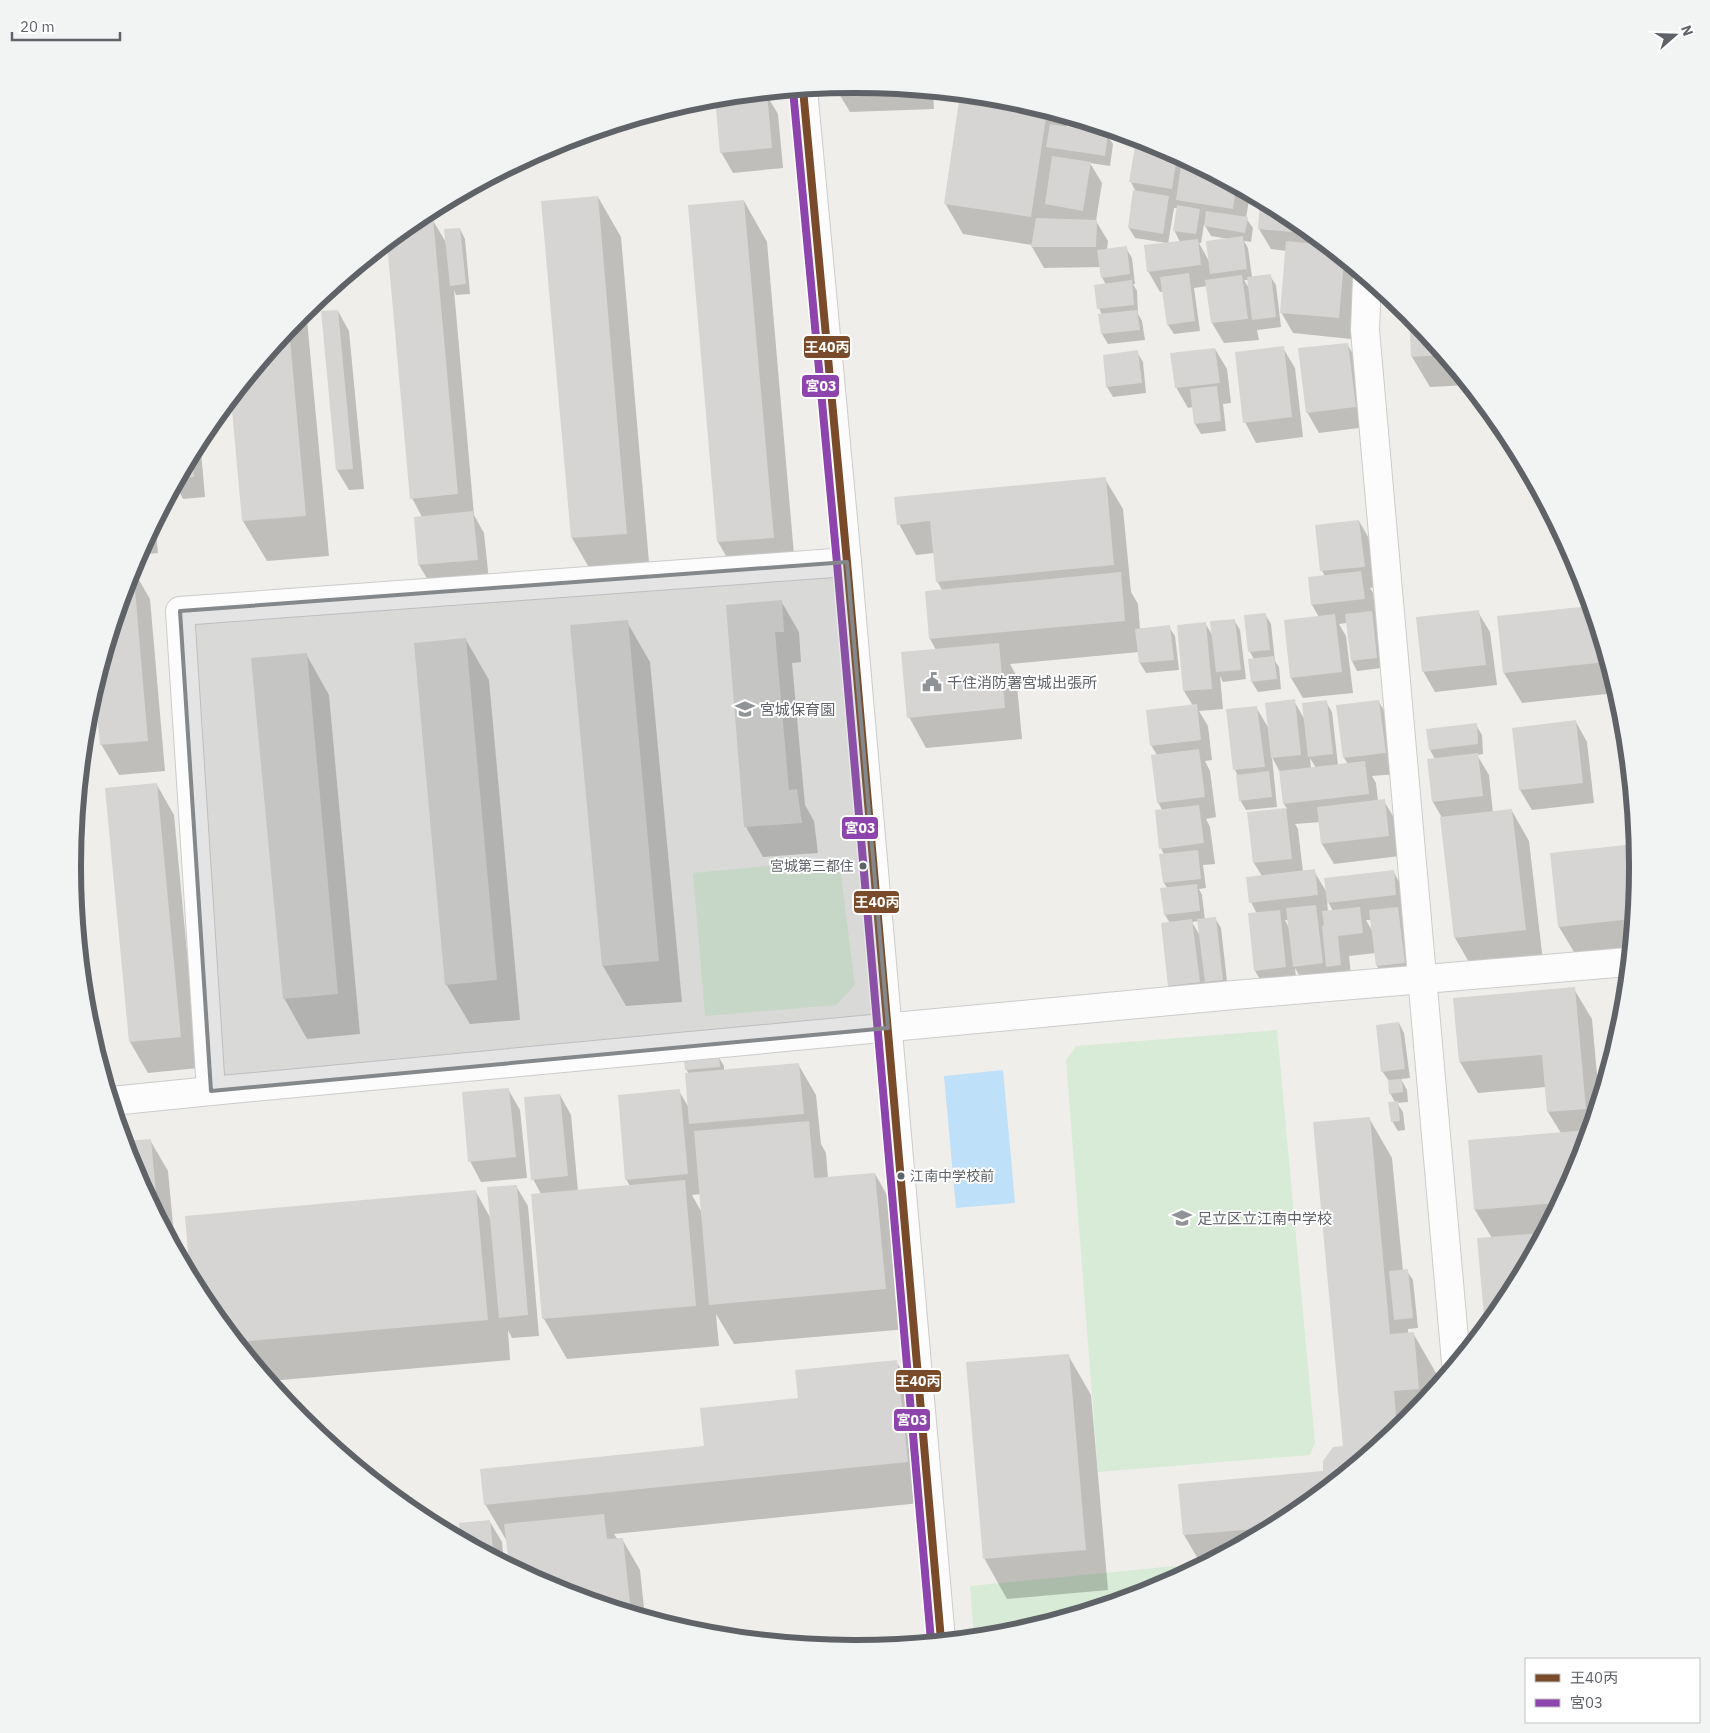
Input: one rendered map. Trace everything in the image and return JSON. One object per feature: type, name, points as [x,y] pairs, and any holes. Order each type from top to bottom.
[{"type":"street","points":[[803,94],[847,562],[941,1636]]},
{"type":"street","points":[[1367,287],[1365,330],[1455,1355]]},
{"type":"street","points":[[211,1091],[180,611],[847,562]]},
{"type":"street","points":[[118,1100],[1422,978],[1622,962]]},
{"type":"highlighted area","points":[[847,562],[888,1028],[211,1091],[180,611]]},
{"type":"green space","points":[[839,859],[855,985],[836,1005],[705,1016],[693,873]]},
{"type":"green space","points":[[1277,1030],[1315,1443],[1310,1455],[1098,1472],[1066,1060],[1076,1046]]},
{"type":"green space","points":[[1175,1566],[1175,1570],[1104,1599],[1055,1614],[974,1631],[970,1586]]},
{"type":"water","points":[[1003,1070],[1015,1203],[956,1208],[944,1076]]},
{"type":"building","points":[[767,98],[772,148],[720,153],[716,106]]},
{"type":"building","points":[[959,100],[1046,117],[1031,217],[944,204]]},
{"type":"building","points":[[1050,124],[1093,131],[1108,135],[1105,156],[1046,147]]},
{"type":"building","points":[[1135,146],[1176,163],[1172,189],[1129,182]]},
{"type":"building","points":[[1052,156],[1091,162],[1083,211],[1045,204]]},
{"type":"building","points":[[1181,166],[1235,193],[1233,209],[1176,200]]},
{"type":"building","points":[[1133,190],[1169,196],[1163,234],[1128,228]]},
{"type":"building","points":[[598,196],[627,534],[571,538],[541,201]]},
{"type":"building","points":[[744,200],[774,538],[717,542],[688,205]]},
{"type":"building","points":[[1177,205],[1200,209],[1196,234],[1173,231]]},
{"type":"building","points":[[1260,207],[1298,233],[1258,229]]},
{"type":"building","points":[[1206,211],[1248,217],[1245,233],[1204,226]]},
{"type":"building","points":[[433,218],[458,494],[410,499],[388,250]]},
{"type":"building","points":[[1036,218],[1097,220],[1096,247],[1031,247]]},
{"type":"building","points":[[460,228],[466,284],[450,286],[444,229]]},
{"type":"building","points":[[1243,236],[1247,269],[1210,274],[1206,241]]},
{"type":"building","points":[[1198,239],[1201,265],[1147,272],[1144,245]]},
{"type":"building","points":[[1286,241],[1313,244],[1343,267],[1339,318],[1280,313]]},
{"type":"building","points":[[1127,246],[1130,274],[1101,278],[1097,250]]},
{"type":"building","points":[[1189,273],[1195,321],[1167,325],[1160,277]]},
{"type":"building","points":[[1271,274],[1276,317],[1252,320],[1247,277]]},
{"type":"building","points":[[1242,275],[1248,319],[1211,323],[1205,280]]},
{"type":"building","points":[[1132,280],[1134,305],[1097,309],[1094,285]]},
{"type":"building","points":[[338,310],[353,469],[336,470],[321,311]]},
{"type":"building","points":[[1137,310],[1140,330],[1101,334],[1098,314]]},
{"type":"building","points":[[1410,327],[1436,355],[1411,357]]},
{"type":"building","points":[[290,338],[306,516],[242,521],[232,408],[273,356]]},
{"type":"building","points":[[1348,343],[1356,407],[1306,413],[1298,348]]},
{"type":"building","points":[[1284,346],[1292,417],[1243,423],[1235,352]]},
{"type":"building","points":[[1215,348],[1220,383],[1175,388],[1170,353]]},
{"type":"building","points":[[1138,350],[1142,383],[1106,387],[1103,355]]},
{"type":"building","points":[[1217,386],[1221,421],[1194,424],[1190,389]]},
{"type":"building","points":[[193,467],[194,477],[187,478]]},
{"type":"building","points":[[1106,477],[1114,565],[936,582],[930,521],[897,525],[894,497]]},
{"type":"building","points":[[473,511],[478,560],[418,565],[414,517]]},
{"type":"building","points":[[1359,520],[1365,567],[1320,571],[1315,525]]},
{"type":"building","points":[[1361,571],[1365,599],[1311,605],[1308,577]]},
{"type":"building","points":[[1121,572],[1125,621],[929,639],[925,591]]},
{"type":"building","points":[[135,584],[148,741],[100,745],[97,712],[122,618]]},
{"type":"building","points":[[782,600],[784,632],[775,632],[789,790],[797,789],[802,823],[744,827],[726,605]]},
{"type":"building","points":[[1584,607],[1601,663],[1503,673],[1497,616]]},
{"type":"building","points":[[1479,610],[1486,665],[1422,672],[1416,617]]},
{"type":"building","points":[[1372,611],[1377,658],[1351,661],[1345,614]]},
{"type":"building","points":[[1266,613],[1270,650],[1248,652],[1244,615]]},
{"type":"building","points":[[1335,614],[1342,672],[1290,678],[1284,620]]},
{"type":"building","points":[[1235,619],[1241,670],[1216,672],[1210,621]]},
{"type":"building","points":[[628,620],[659,961],[602,966],[570,625]]},
{"type":"building","points":[[1206,622],[1212,689],[1183,691],[1177,625]]},
{"type":"building","points":[[1170,625],[1174,660],[1139,663],[1135,629]]},
{"type":"building","points":[[466,638],[497,980],[445,985],[414,643]]},
{"type":"building","points":[[999,643],[1005,708],[907,718],[901,652]]},
{"type":"building","points":[[307,653],[338,994],[283,999],[251,658]]},
{"type":"building","points":[[1274,656],[1277,679],[1251,682],[1248,659]]},
{"type":"building","points":[[1295,699],[1301,755],[1271,758],[1265,703]]},
{"type":"building","points":[[1327,700],[1333,754],[1308,757],[1302,703]]},
{"type":"building","points":[[1379,700],[1386,753],[1343,758],[1336,705]]},
{"type":"building","points":[[1197,704],[1201,740],[1150,746],[1146,710]]},
{"type":"building","points":[[1257,706],[1265,767],[1233,770],[1226,709]]},
{"type":"building","points":[[1576,720],[1583,783],[1519,790],[1512,728]]},
{"type":"building","points":[[1477,723],[1478,744],[1429,750],[1426,729]]},
{"type":"building","points":[[1199,749],[1205,797],[1157,803],[1151,755]]},
{"type":"building","points":[[1478,753],[1483,796],[1432,802],[1427,759]]},
{"type":"building","points":[[1365,761],[1369,794],[1283,804],[1279,771]]},
{"type":"building","points":[[1269,771],[1272,797],[1239,801],[1236,775]]},
{"type":"building","points":[[157,783],[181,1037],[129,1042],[105,788]]},
{"type":"building","points":[[1385,799],[1389,836],[1321,844],[1317,807]]},
{"type":"building","points":[[1199,805],[1204,843],[1159,849],[1155,810]]},
{"type":"building","points":[[1286,808],[1292,859],[1253,863],[1247,812]]},
{"type":"building","points":[[1512,809],[1526,930],[1454,938],[1440,817]]},
{"type":"building","points":[[1628,845],[1627,920],[1558,927],[1550,853]]},
{"type":"building","points":[[1198,850],[1201,879],[1163,883],[1159,854]]},
{"type":"building","points":[[1315,869],[1318,895],[1249,903],[1246,877]]},
{"type":"building","points":[[1394,870],[1396,895],[1327,903],[1324,878]]},
{"type":"building","points":[[1197,884],[1200,911],[1164,915],[1160,888]]},
{"type":"building","points":[[1316,905],[1323,963],[1293,967],[1286,908]]},
{"type":"building","points":[[1360,907],[1363,933],[1338,936],[1341,965],[1326,967],[1322,911]]},
{"type":"building","points":[[1398,907],[1405,963],[1376,966],[1369,910]]},
{"type":"building","points":[[1280,910],[1286,967],[1254,971],[1248,913]]},
{"type":"building","points":[[1216,917],[1223,980],[1205,982],[1197,919]]},
{"type":"building","points":[[1192,919],[1200,982],[1168,986],[1161,923]]},
{"type":"building","points":[[1575,987],[1586,1109],[1547,1112],[1542,1055],[1459,1062],[1453,998]]},
{"type":"building","points":[[1399,1022],[1405,1069],[1381,1072],[1376,1025]]},
{"type":"building","points":[[719,1055],[720,1067],[685,1070],[684,1058]]},
{"type":"building","points":[[799,1063],[804,1114],[689,1124],[685,1073]]},
{"type":"building","points":[[1402,1079],[1403,1092],[1389,1094],[1388,1080]]},
{"type":"building","points":[[509,1088],[516,1157],[468,1162],[462,1092]]},
{"type":"building","points":[[680,1089],[688,1174],[625,1180],[618,1095]]},
{"type":"building","points":[[560,1094],[568,1176],[531,1180],[524,1097]]},
{"type":"building","points":[[1398,1101],[1400,1121],[1391,1122],[1388,1102]]},
{"type":"building","points":[[1370,1117],[1390,1334],[1414,1332],[1419,1389],[1394,1391],[1396,1419],[1326,1480],[1255,1529],[1183,1535],[1178,1484],[1323,1471],[1323,1461],[1333,1447],[1343,1446],[1313,1122]]},
{"type":"building","points":[[809,1121],[814,1178],[875,1173],[886,1289],[709,1305],[694,1131]]},
{"type":"building","points":[[1582,1131],[1551,1204],[1474,1210],[1468,1140]]},
{"type":"building","points":[[151,1139],[157,1199],[140,1163],[132,1140]]},
{"type":"building","points":[[685,1180],[696,1306],[542,1319],[531,1194]]},
{"type":"building","points":[[517,1185],[528,1315],[499,1318],[487,1187]]},
{"type":"building","points":[[476,1190],[488,1320],[244,1341],[189,1259],[185,1216]]},
{"type":"building","points":[[1536,1233],[1484,1316],[1477,1238]]},
{"type":"building","points":[[1408,1269],[1413,1318],[1394,1320],[1389,1271]]},
{"type":"building","points":[[1069,1354],[1086,1550],[983,1559],[966,1362]]},
{"type":"building","points":[[897,1360],[908,1462],[484,1505],[480,1469],[704,1446],[700,1408],[798,1398],[795,1370]]},
{"type":"building","points":[[604,1514],[607,1539],[623,1538],[630,1606],[559,1581],[508,1558],[504,1524]]},
{"type":"building","points":[[490,1520],[493,1550],[460,1532],[459,1523]]},
{"type":"transit line","name":"王40丙","points":[[803,94],[847,562],[941,1636]]},
{"type":"transit line","name":"宮03","points":[[793,95],[837,563],[931,1637]]},
{"type":"place","name":"千住消防署宮城出張所","points":[[932,682]]},
{"type":"place","name":"宮城保育園","points":[[745,709]]},
{"type":"place","name":"宮城第三都住","points":[[863,866]]},
{"type":"place","name":"江南中学校前","points":[[901,1176]]},
{"type":"place","name":"足立区立江南中学校","points":[[1182,1218]]}]
